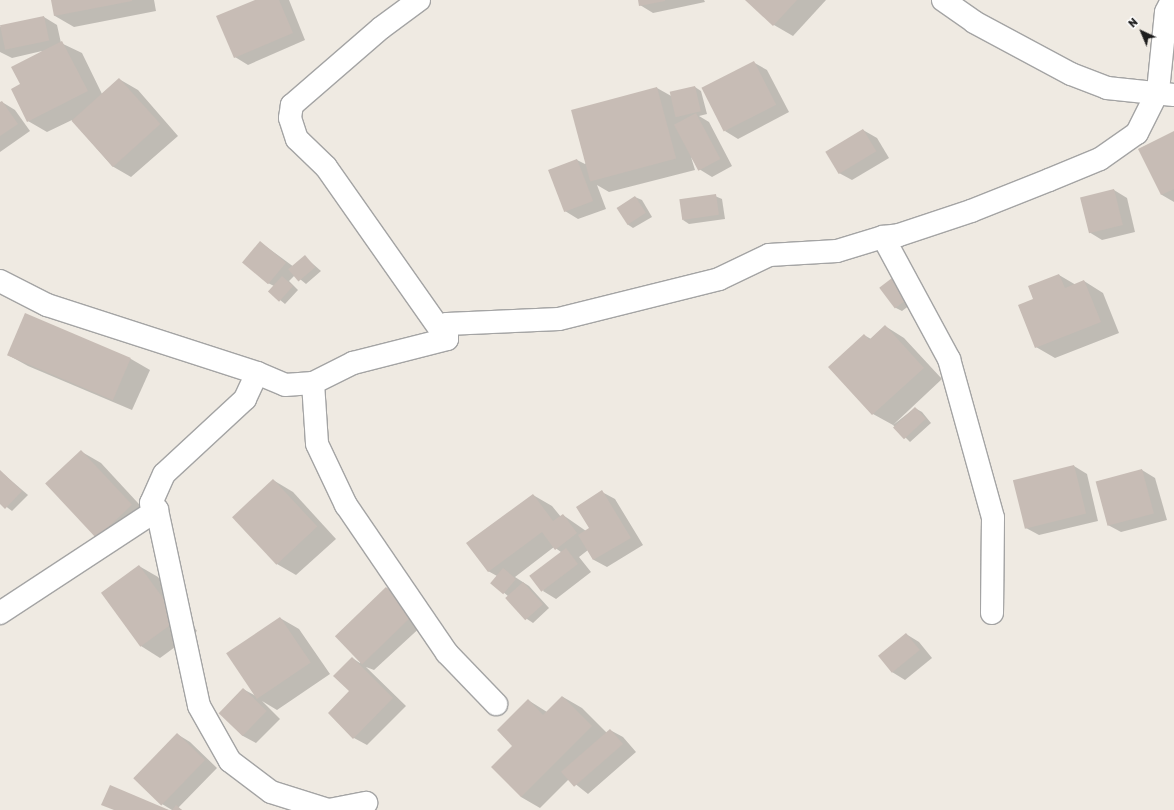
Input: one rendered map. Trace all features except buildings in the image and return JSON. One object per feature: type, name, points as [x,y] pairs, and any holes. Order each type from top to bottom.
[{"type":"street","points":[[419,0],[381,28],[292,105],[290,118],[297,138],[326,167],[447,339]]},
{"type":"street","points":[[943,0],[974,22],[1071,74],[1107,88],[1166,93]]},
{"type":"street","points":[[447,339],[448,324],[559,319],[719,280],[769,255],[837,251],[899,235],[972,211],[1100,159],[1137,132],[1166,93],[1166,12],[1172,0]]},
{"type":"street","points":[[883,238],[949,359],[993,518],[992,613]]},
{"type":"street","points":[[0,282],[47,304],[257,374],[284,385],[313,382],[353,363],[447,339]]},
{"type":"street","points":[[257,374],[245,399],[164,474],[151,503],[157,510],[199,706],[230,761],[271,792],[328,810],[366,803]]},
{"type":"street","points":[[313,382],[317,444],[346,505],[448,653],[496,704]]},
{"type":"street","points":[[0,613],[157,510]]}]
